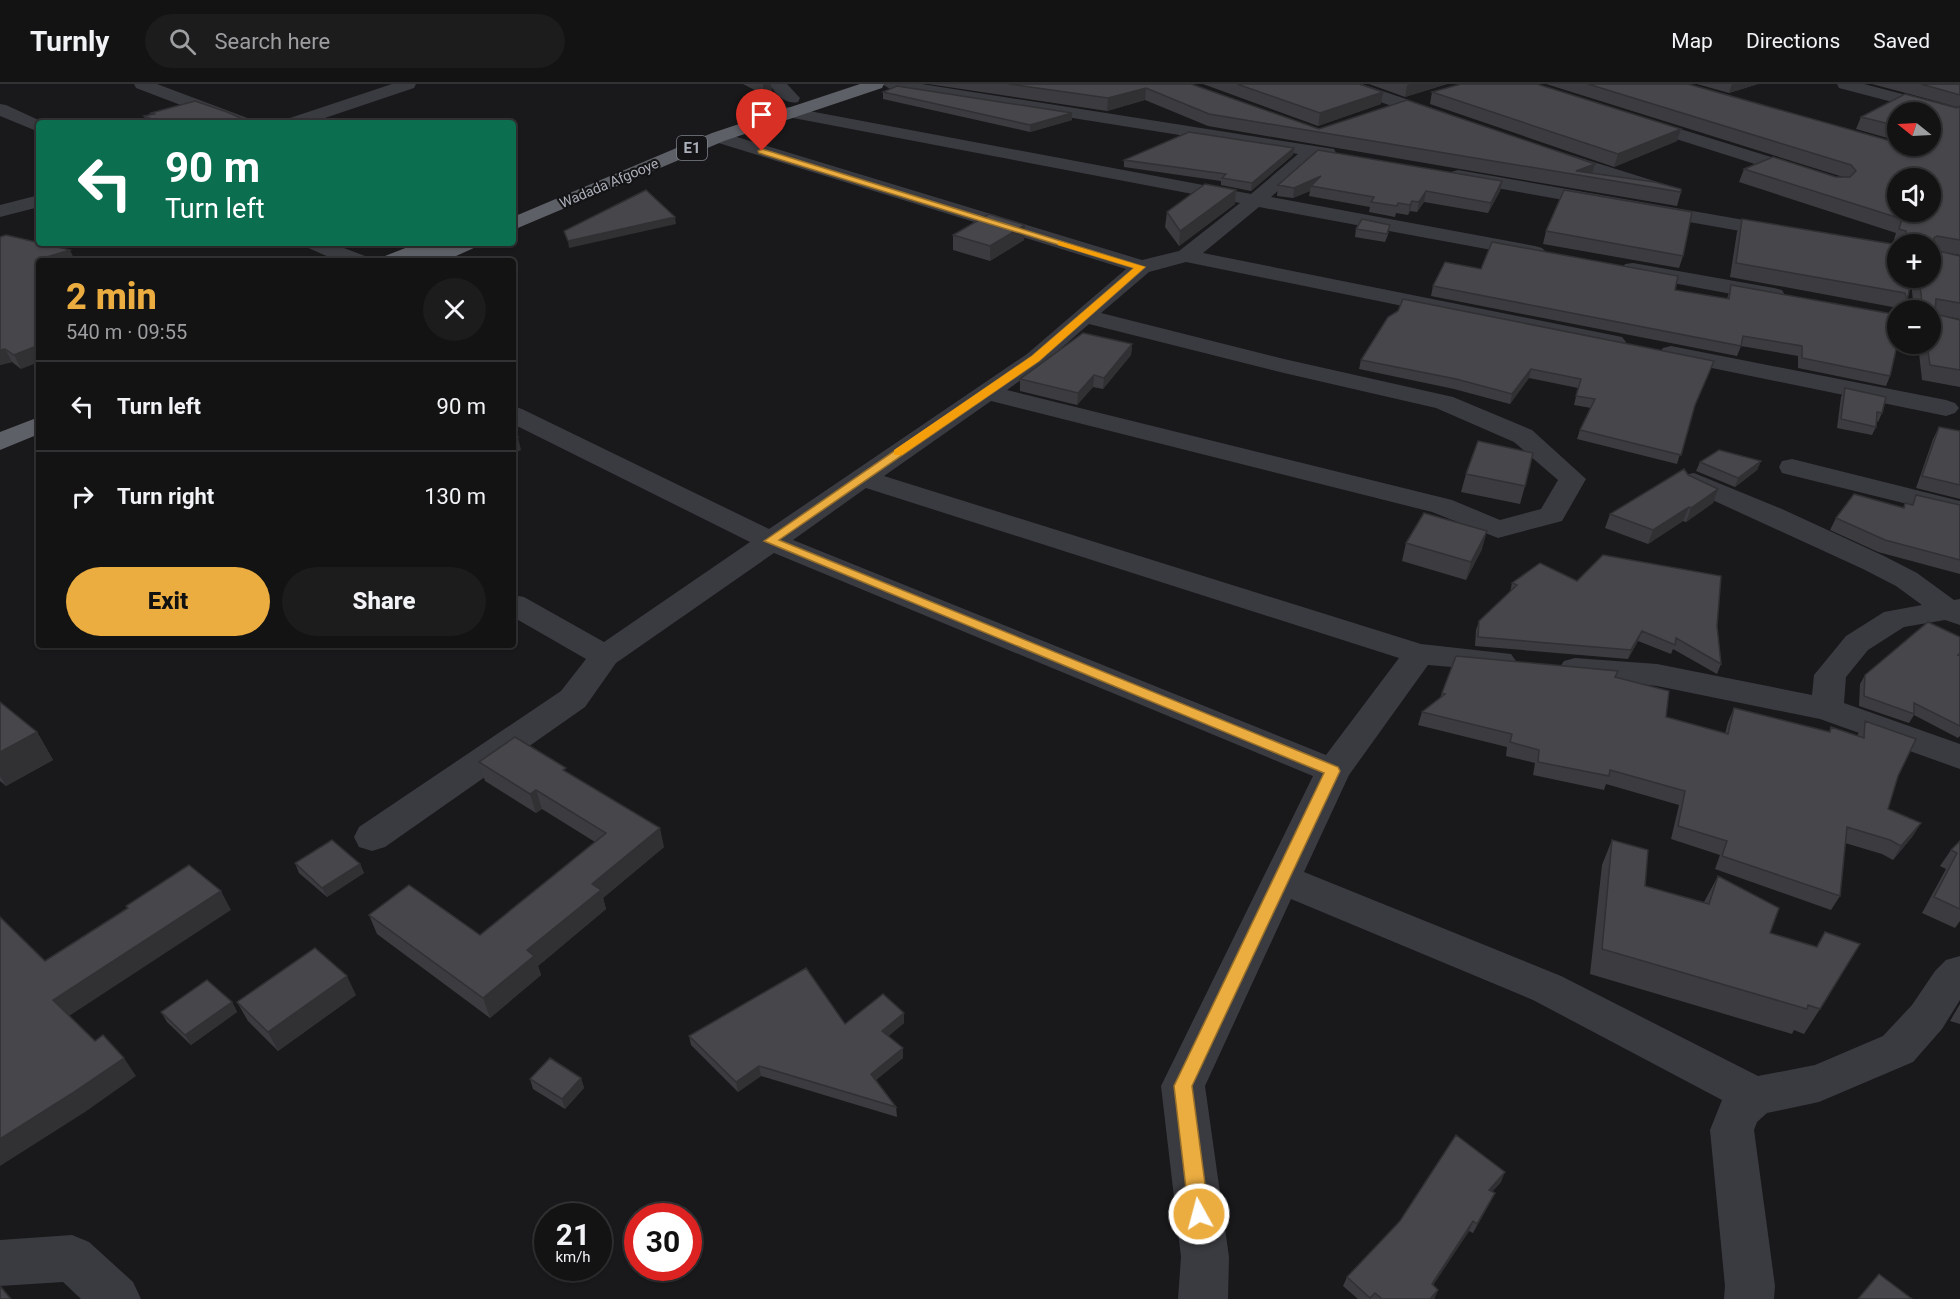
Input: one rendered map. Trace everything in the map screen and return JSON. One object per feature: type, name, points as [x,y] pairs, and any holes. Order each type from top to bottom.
[{"type":"highway","name":"Wadada Afgooye","points":[[516,223],[839,84]]},
{"type":"highway","name":"Wadada Afgooye","points":[[516,210],[701,132],[790,105],[876,84]]},
{"type":"highway","points":[[400,258],[429,246]]},
{"type":"highway","points":[[434,258],[462,246]]},
{"type":"highway","points":[[0,426],[36,411]]},
{"type":"highway","points":[[0,442],[36,427]]},
{"type":"street","points":[[142,84],[236,120]]},
{"type":"street","points":[[302,120],[408,84]]},
{"type":"street","points":[[777,84],[790,105],[880,132],[1552,255]]},
{"type":"street","points":[[890,84],[1347,157]]},
{"type":"street","points":[[1346,84],[1460,123]]},
{"type":"street","points":[[1845,84],[1952,113]]},
{"type":"street","points":[[1383,112],[1427,98]]},
{"type":"street","points":[[0,109],[36,126]]},
{"type":"street","points":[[1623,116],[1827,181]]},
{"type":"street","points":[[718,137],[1141,267]]},
{"type":"street","points":[[1537,150],[1676,194]]},
{"type":"street","points":[[372,837],[573,699],[606,656],[1035,358],[1141,267],[1186,256],[1312,151]]},
{"type":"street","points":[[1440,173],[1807,236]]},
{"type":"street","points":[[1697,199],[1761,229]]},
{"type":"street","points":[[0,211],[36,202]]},
{"type":"street","points":[[320,246],[350,258]]},
{"type":"street","points":[[1186,256],[1630,345]]},
{"type":"street","points":[[1609,265],[1794,298]]},
{"type":"street","points":[[986,392],[1442,506],[1498,529],[1552,515],[1572,479],[1523,436],[1444,402],[1284,366],[1085,316]]},
{"type":"street","points":[[1654,350],[1946,408]]},
{"type":"street","points":[[516,415],[770,541],[1333,771]]},
{"type":"street","points":[[1792,467],[1960,508]]},
{"type":"street","points":[[862,478],[1419,654],[1657,675],[1827,709],[1960,757]]},
{"type":"street","points":[[1694,481],[1834,542],[1902,577],[1956,611]]},
{"type":"street","points":[[516,606],[606,656]]},
{"type":"street","points":[[1827,709],[1830,675],[1857,643],[1895,619],[1956,611]]},
{"type":"street","points":[[1203,1299],[1204,1257],[1183,1086],[1333,771],[1419,654]]},
{"type":"street","points":[[1281,879],[1546,988],[1755,1096]]},
{"type":"street","points":[[1749,1299],[1750,1286],[1732,1130],[1739,1111],[1755,1096],[1819,1083],[1898,1049],[1927,1017],[1949,983],[1960,972]]},
{"type":"street","points":[[0,1263],[72,1258],[116,1299]]},
{"type":"building","points":[[1009,84],[1191,84],[1319,129],[1407,100],[1595,164],[1576,171],[1655,182],[1681,189],[1681,192],[1209,114],[1146,88],[1108,98]]},
{"type":"building","points":[[1237,84],[1359,84],[1383,92],[1320,113]]},
{"type":"building","points":[[1461,84],[1537,84],[1681,129],[1618,154],[1432,92]]},
{"type":"building","points":[[1588,84],[1688,84],[1887,140],[1887,156],[1941,156],[1941,104],[1957,108],[1960,106],[1960,240],[1941,237],[1941,234],[1906,234],[1906,231],[1899,229],[1901,222],[1941,222],[1941,168],[1887,168],[1887,214],[1744,169],[1773,157],[1836,177],[1850,177],[1856,171],[1851,165]]},
{"type":"building","points":[[1921,84],[1960,84],[1960,95]]},
{"type":"building","points":[[897,86],[1072,113],[1030,125],[883,92]]},
{"type":"building","points":[[1905,94],[1935,102],[1890,102]]},
{"type":"building","points":[[195,101],[245,120],[154,120],[144,116],[154,114],[151,113]]},
{"type":"building","points":[[1887,103],[1887,123],[1861,117]]},
{"type":"building","points":[[1189,132],[1294,148],[1252,183],[1222,178],[1226,174],[1124,160]]},
{"type":"building","points":[[1318,150],[1502,181],[1491,203],[1426,191],[1419,202],[1412,201],[1410,205],[1398,203],[1397,206],[1371,202],[1374,197],[1311,186],[1321,176],[1294,188],[1278,185]]},
{"type":"building","points":[[1205,184],[1236,190],[1180,231],[1167,212]]},
{"type":"building","points":[[646,190],[675,217],[568,241],[564,231]]},
{"type":"building","points":[[1564,190],[1692,212],[1683,256],[1546,231]]},
{"type":"building","points":[[989,214],[1025,225],[990,246],[953,235]]},
{"type":"building","points":[[1362,219],[1390,225],[1387,234],[1356,229]]},
{"type":"building","points":[[1742,219],[1887,243],[1887,288],[1910,288],[1907,300],[1905,293],[1736,263]]},
{"type":"building","points":[[6,235],[36,242],[36,246],[53,246],[70,250],[36,258],[36,346],[14,355],[5,349],[0,350],[0,237]]},
{"type":"building","points":[[1492,242],[1678,276],[1675,290],[1729,299],[1731,285],[1887,313],[1887,354],[1895,354],[1890,376],[1802,358],[1802,346],[1743,336],[1741,346],[1433,286],[1445,262],[1481,269]]},
{"type":"building","points":[[1941,252],[1960,256],[1960,303],[1936,299],[1922,300],[1920,288],[1941,288]]},
{"type":"building","points":[[1403,299],[1714,361],[1695,405],[1681,455],[1580,430],[1595,399],[1576,396],[1581,379],[1531,369],[1512,394],[1456,379],[1361,360],[1388,317],[1398,311]]},
{"type":"building","points":[[1941,315],[1960,320],[1960,370],[1930,365],[1928,354],[1941,354]]},
{"type":"building","points":[[1083,333],[1132,344],[1104,378],[1094,375],[1078,393],[1020,379]]},
{"type":"building","points":[[1845,388],[1886,397],[1882,413],[1877,412],[1876,427],[1841,419]]},
{"type":"building","points":[[1939,427],[1960,431],[1960,485],[1922,476]]},
{"type":"building","points":[[1478,441],[1533,453],[1525,486],[1466,474]]},
{"type":"building","points":[[1719,450],[1761,461],[1738,478],[1700,462]]},
{"type":"building","points":[[1684,469],[1688,475],[1718,489],[1653,530],[1610,514]]},
{"type":"building","points":[[1854,494],[1904,508],[1905,503],[1913,505],[1916,495],[1960,505],[1960,560],[1885,540],[1836,518]]},
{"type":"building","points":[[1424,513],[1487,531],[1471,562],[1406,543]]},
{"type":"building","points":[[1603,555],[1721,576],[1717,626],[1721,664],[1676,638],[1675,645],[1642,631],[1631,650],[1478,637],[1479,621],[1517,585],[1512,583],[1540,563],[1577,581]]},
{"type":"building","points":[[1928,622],[1960,637],[1958,655],[1960,656],[1960,726],[1914,703],[1914,714],[1864,696],[1865,675]]},
{"type":"building","points":[[1456,656],[1618,671],[1615,677],[1669,691],[1666,717],[1728,734],[1734,708],[1830,732],[1831,727],[1864,738],[1865,721],[1916,739],[1898,776],[1888,809],[1921,823],[1901,846],[1890,840],[1847,827],[1840,896],[1722,856],[1727,841],[1678,826],[1685,791],[1610,770],[1609,776],[1538,762],[1539,750],[1510,742],[1512,734],[1422,712],[1445,694],[1442,693]]},
{"type":"building","points":[[0,702],[37,732],[0,752]]},
{"type":"building","points":[[515,737],[566,768],[563,770],[660,828],[592,884],[601,890],[527,950],[534,956],[483,998],[369,915],[409,885],[480,935],[606,833],[536,790],[530,794],[479,762]]},
{"type":"building","points":[[332,840],[360,864],[322,888],[295,863]]},
{"type":"building","points":[[1612,840],[1648,850],[1645,886],[1709,904],[1718,876],[1779,908],[1770,933],[1817,947],[1825,932],[1860,944],[1820,1009],[1808,1005],[1807,1009],[1602,949]]},
{"type":"building","points":[[1960,841],[1960,909],[1934,897],[1957,853],[1951,850]]},
{"type":"building","points":[[189,865],[221,891],[53,1000],[95,1041],[103,1035],[124,1058],[0,1139],[0,917],[45,961],[128,908],[126,906]]},
{"type":"building","points":[[315,948],[347,976],[268,1032],[237,1002]]},
{"type":"building","points":[[806,968],[845,1024],[883,994],[904,1013],[882,1031],[903,1048],[871,1074],[896,1107],[759,1066],[736,1082],[689,1036]]},
{"type":"building","points":[[207,980],[232,1002],[185,1035],[161,1012]]},
{"type":"building","points":[[550,1058],[581,1078],[562,1099],[530,1079]]},
{"type":"building","points":[[1456,1135],[1505,1172],[1489,1190],[1495,1193],[1477,1224],[1473,1221],[1432,1284],[1438,1290],[1430,1299],[1382,1299],[1375,1293],[1370,1298],[1347,1277],[1400,1221]]},
{"type":"building","points":[[1879,1274],[1912,1299],[1858,1299]]},
{"type":"building","points":[[0,1286],[11,1299],[0,1299]]},
{"type":"slow traffic","points":[[898,453],[1035,358],[1141,267],[1061,243]]},
{"type":"route","points":[[762,151],[1141,267],[1035,358],[770,541],[1333,771],[1183,1086],[1199,1214]]}]
